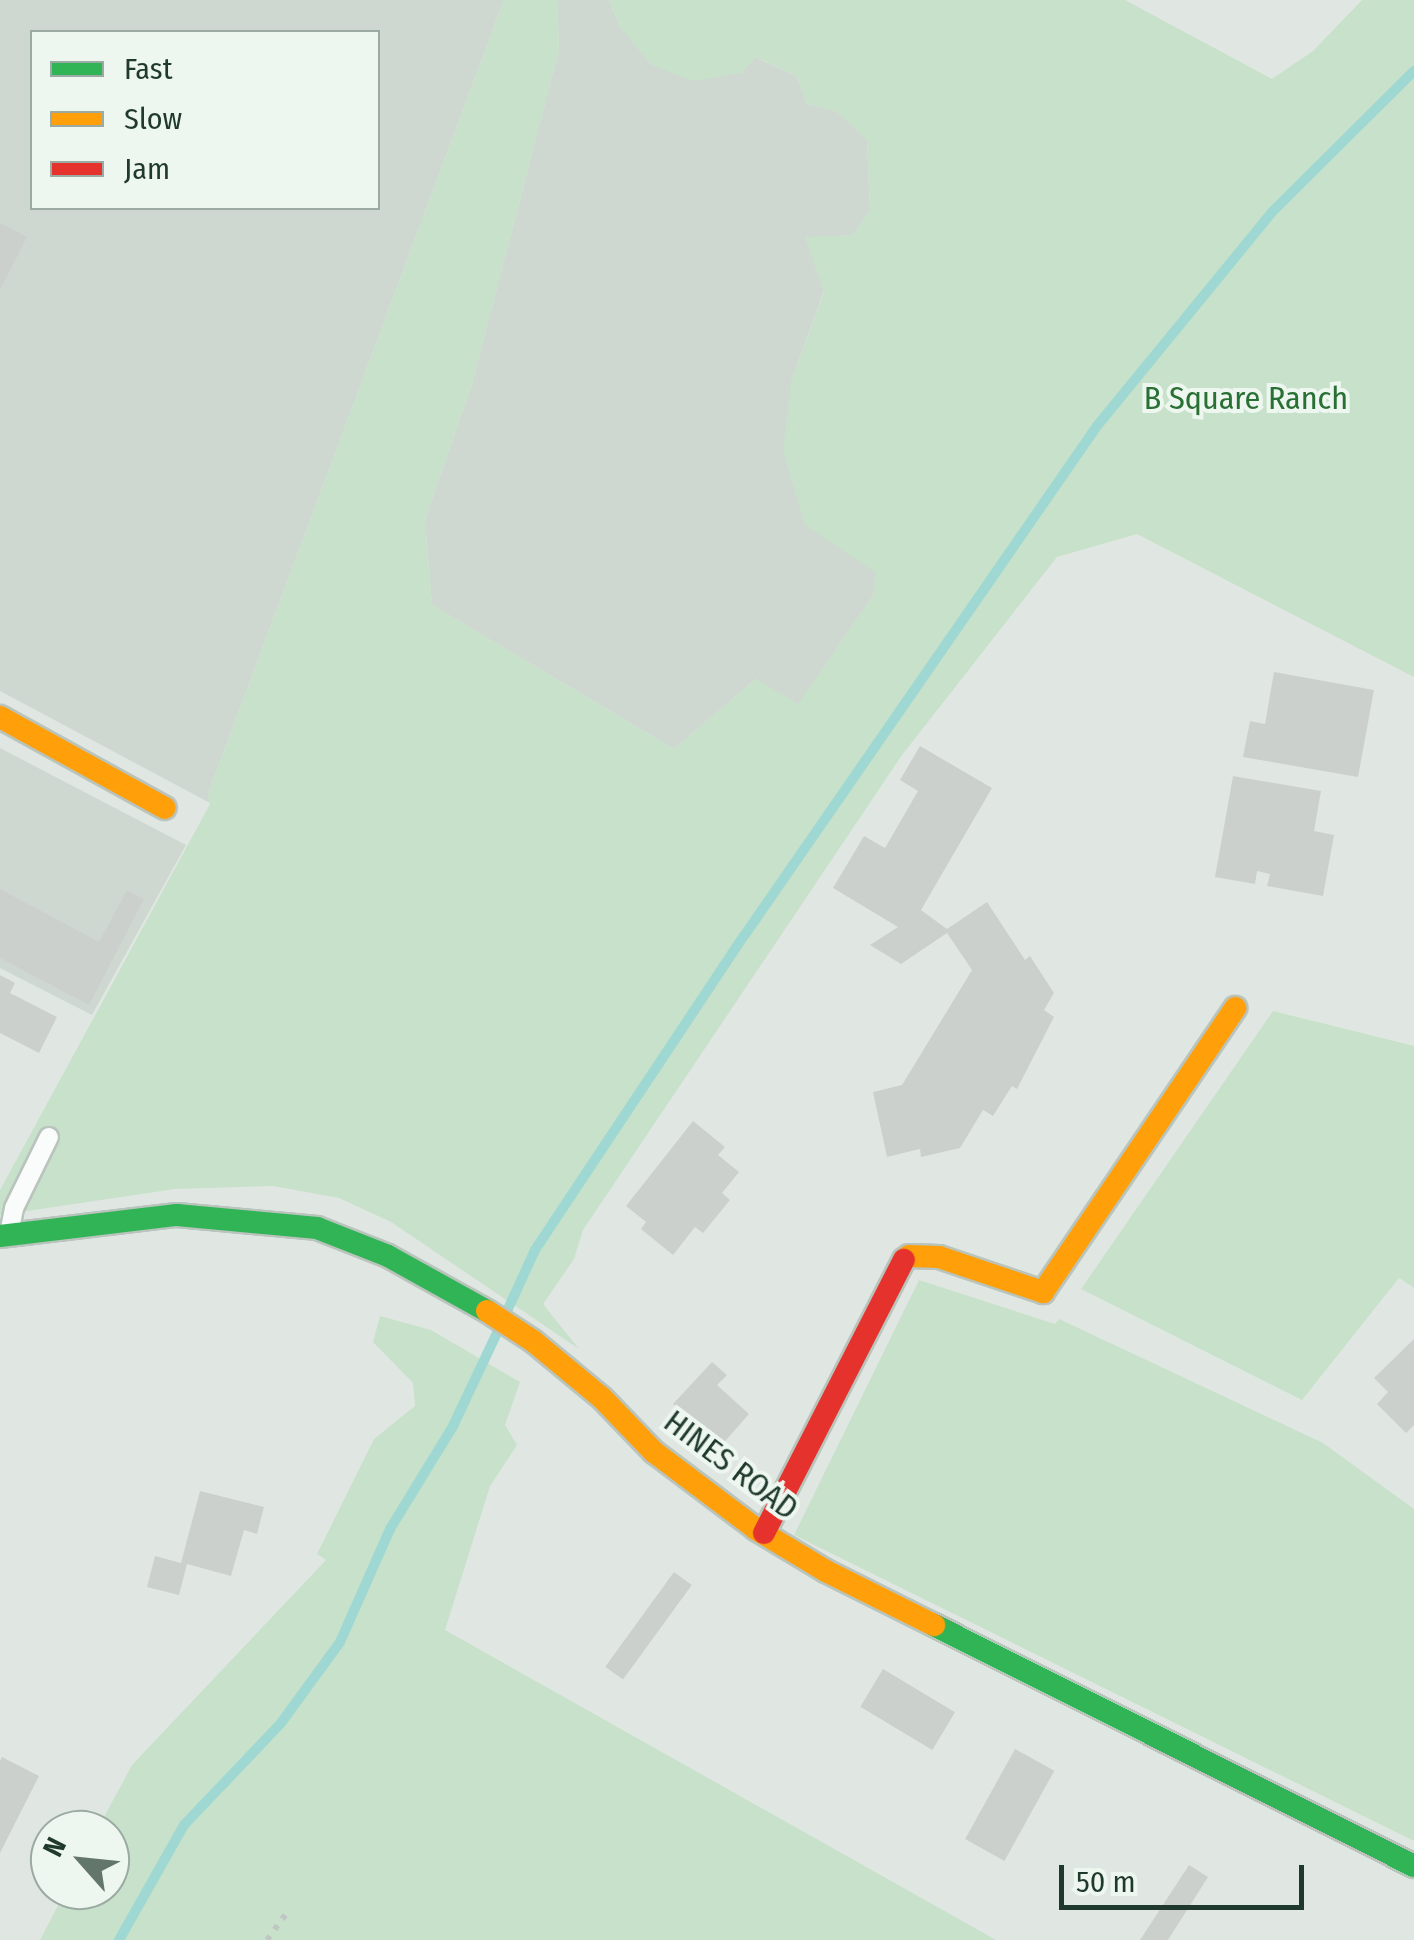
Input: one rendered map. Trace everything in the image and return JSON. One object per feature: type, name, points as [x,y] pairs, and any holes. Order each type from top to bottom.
[{"type":"street","points":[[0,717],[164,808]]},
{"type":"street","points":[[764,1534],[900,1264],[910,1256],[939,1257],[1043,1292],[1235,1008]]},
{"type":"street","name":"HINES ROAD","points":[[4,1236],[176,1215],[247,1218],[317,1228],[388,1256],[466,1297],[532,1340],[602,1398],[654,1452],[764,1534],[826,1571],[1414,1866]]},
{"type":"lane","points":[[4,1236],[49,1137]]},
{"type":"path","points":[[268,1940],[285,1914]]},
{"type":"shaded area","points":[[0,0],[504,0],[208,794],[210,803],[0,691]]},
{"type":"shaded area","points":[[557,0],[609,0],[620,27],[741,73],[755,57],[797,76],[807,104],[836,111],[867,139],[870,210],[853,235],[806,238],[824,291],[791,382],[806,525],[877,573],[873,596],[798,705],[756,679],[674,749],[432,605],[425,520],[472,384],[559,50]]},
{"type":"shaded area","points":[[0,748],[186,845],[92,1015],[0,968]]},
{"type":"green space","name":"B Square Ranch","points":[[504,0],[557,0],[559,50],[472,384],[425,520],[432,605],[674,749],[756,679],[798,704],[873,596],[876,573],[805,525],[783,451],[791,382],[824,292],[805,237],[853,235],[870,210],[867,140],[836,111],[807,104],[797,76],[756,57],[741,73],[693,81],[650,64],[620,27],[609,0],[1125,0],[1272,79],[1313,51],[1362,0],[1414,0],[1414,677],[1137,534],[1057,557],[902,755],[583,1230],[574,1259],[543,1304],[579,1349],[391,1222],[339,1198],[273,1186],[175,1189],[0,1215],[0,1190],[210,804],[208,794]]},
{"type":"green space","points":[[1273,1011],[1414,1046],[1414,1288],[1399,1278],[1302,1400],[1081,1289]]},
{"type":"green space","points":[[919,1280],[1055,1324],[1059,1319],[1323,1443],[1414,1509],[1414,1841],[794,1535]]},
{"type":"green space","points":[[380,1316],[431,1330],[520,1382],[505,1425],[517,1445],[490,1486],[445,1630],[996,1940],[40,1940],[56,1910],[130,1910],[130,1810],[108,1810],[132,1765],[326,1560],[317,1554],[374,1439],[415,1406],[413,1383],[373,1342]]},
{"type":"building","points":[[0,223],[27,237],[0,290]]},
{"type":"building","points":[[1274,672],[1374,690],[1358,777],[1243,757],[1250,721],[1265,724]]},
{"type":"building","points":[[920,746],[992,788],[921,910],[947,929],[987,902],[1025,960],[1030,956],[1054,993],[1044,1010],[1054,1017],[1017,1089],[1012,1086],[993,1116],[983,1110],[960,1148],[921,1157],[920,1149],[887,1157],[873,1092],[902,1085],[972,970],[947,933],[901,964],[870,945],[898,927],[833,888],[864,836],[885,848],[918,791],[900,780]]},
{"type":"building","points":[[1233,776],[1321,791],[1314,831],[1334,835],[1323,896],[1267,886],[1270,874],[1257,871],[1255,884],[1215,877]]},
{"type":"building","points":[[0,889],[99,942],[127,890],[144,899],[89,1005],[0,958]]},
{"type":"building","points":[[0,975],[15,983],[10,993],[57,1017],[39,1053],[0,1033]]},
{"type":"building","points":[[693,1121],[725,1147],[718,1155],[739,1172],[722,1193],[730,1200],[703,1233],[695,1227],[673,1255],[641,1229],[646,1222],[626,1206]]},
{"type":"building","points":[[1414,1339],[1414,1425],[1406,1433],[1377,1404],[1388,1392],[1374,1378]]},
{"type":"building","points":[[712,1362],[727,1375],[717,1385],[749,1414],[720,1447],[702,1431],[693,1441],[679,1429],[688,1418],[673,1404]]},
{"type":"building","points":[[200,1491],[264,1507],[257,1534],[244,1530],[231,1576],[187,1564],[179,1595],[147,1587],[155,1556],[181,1563]]},
{"type":"building","points":[[674,1572],[692,1585],[623,1680],[605,1667]]},
{"type":"building","points":[[883,1669],[955,1712],[932,1750],[860,1707]]},
{"type":"building","points":[[1015,1749],[1054,1771],[1004,1861],[965,1839]]},
{"type":"building","points":[[2,1757],[39,1776],[0,1853],[0,1761]]},
{"type":"building","points":[[1189,1865],[1208,1877],[1168,1940],[1140,1940]]},
{"type":"waterway","points":[[508,1309],[535,1250],[744,936],[1097,426],[1272,212],[1414,71]]},
{"type":"waterway","points":[[119,1940],[184,1825],[281,1723],[340,1642],[390,1529],[453,1426],[497,1333]]},
{"type":"traffic: fast","points":[[0,1236],[177,1215],[317,1228],[388,1256],[487,1311]]},
{"type":"traffic: fast","points":[[934,1625],[1414,1866]]},
{"type":"traffic: slow","points":[[0,717],[165,808]]},
{"type":"traffic: slow","points":[[904,1260],[909,1256],[939,1257],[1043,1292],[1235,1008]]},
{"type":"traffic: slow","points":[[487,1311],[533,1341],[602,1398],[654,1452],[756,1529],[826,1571],[934,1625]]},
{"type":"traffic: jam","points":[[764,1533],[904,1260]]}]
